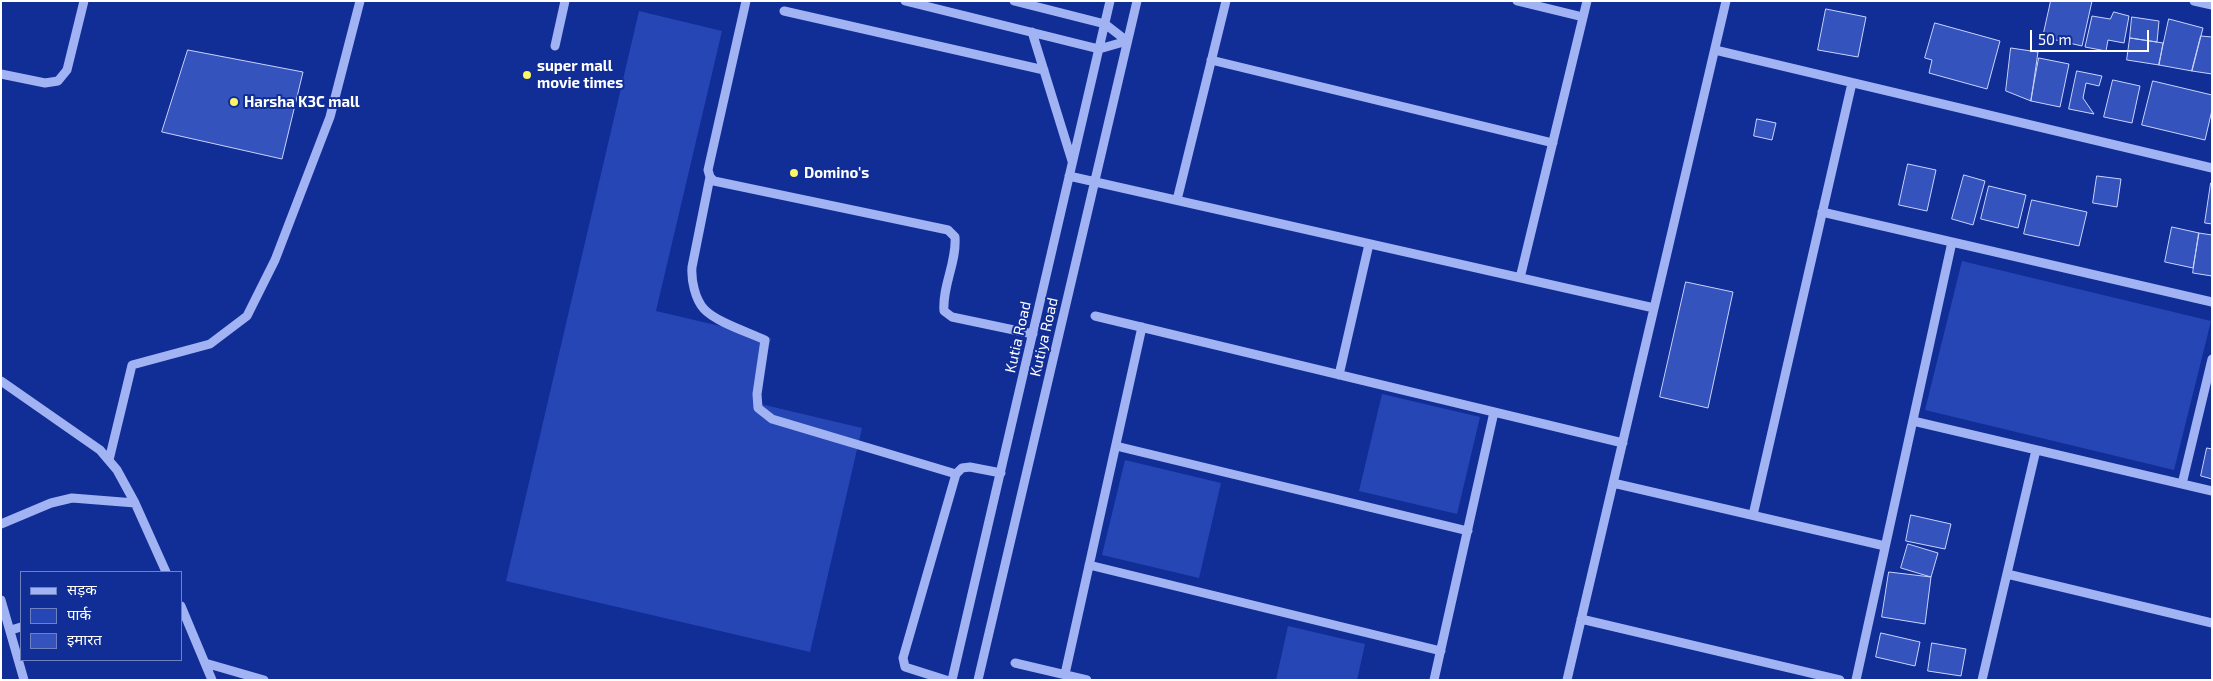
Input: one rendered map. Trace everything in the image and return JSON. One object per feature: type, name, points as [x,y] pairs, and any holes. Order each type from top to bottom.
[{"type":"street","points":[[1,74],[45,83],[58,81],[66,70],[84,1]]},
{"type":"street","points":[[109,460],[132,365],[210,344],[247,316],[275,260],[330,117],[360,1]]},
{"type":"street","points":[[555,46],[565,1]]},
{"type":"street","points":[[746,1],[708,170],[710,177],[691,278],[704,308],[716,317],[765,340],[757,394],[758,408],[772,419],[956,474]]},
{"type":"street","points":[[906,1],[1099,49],[1127,41]]},
{"type":"street","points":[[1014,1],[1105,24],[1127,41]]},
{"type":"street","name":"Kutia Road","points":[[952,680],[1110,1]]},
{"type":"street","name":"Kutiya Road","points":[[978,680],[1137,1]]},
{"type":"street","points":[[1177,200],[1226,1]]},
{"type":"street","points":[[1517,1],[1583,17]]},
{"type":"street","points":[[1520,278],[1587,1]]},
{"type":"street","points":[[1567,680],[1726,1]]},
{"type":"street","points":[[2194,1],[2212,5]]},
{"type":"street","points":[[784,10],[1044,70]]},
{"type":"street","points":[[1032,32],[1073,162]]},
{"type":"street","points":[[1715,50],[2212,168]]},
{"type":"street","points":[[1211,60],[1553,143]]},
{"type":"street","points":[[1753,515],[1852,83]]},
{"type":"street","points":[[1069,176],[1654,308]]},
{"type":"street","points":[[710,177],[714,181],[948,230],[955,237],[956,246],[943,301],[944,311],[952,317],[1032,334]]},
{"type":"street","points":[[1822,212],[2212,302]]},
{"type":"street","points":[[1856,680],[1952,242]]},
{"type":"street","points":[[1339,375],[1369,244]]},
{"type":"street","points":[[1095,316],[1623,443]]},
{"type":"street","points":[[1065,674],[1142,327]]},
{"type":"street","points":[[2182,484],[2212,359]]},
{"type":"street","points":[[1,381],[100,450],[109,460],[117,470],[135,503],[166,571]]},
{"type":"street","points":[[1434,680],[1494,412]]},
{"type":"street","points":[[1913,421],[2212,491]]},
{"type":"street","points":[[1116,446],[1468,531]]},
{"type":"street","points":[[1982,680],[2036,450]]},
{"type":"street","points":[[946,680],[912,671],[905,667],[903,658],[956,474],[962,468],[970,467],[1001,473]]},
{"type":"street","points":[[1613,483],[1886,546]]},
{"type":"street","points":[[1,524],[52,503],[72,498],[135,503]]},
{"type":"street","points":[[1089,565],[1441,651]]},
{"type":"street","points":[[2007,574],[2212,624]]},
{"type":"street","points":[[1,600],[4,620],[11,630],[24,680]]},
{"type":"street","points":[[182,609],[212,680]]},
{"type":"street","points":[[1581,618],[1840,680]]},
{"type":"street","points":[[11,630],[20,627]]},
{"type":"street","points":[[205,663],[264,680]]},
{"type":"street","points":[[1015,663],[1087,680]]},
{"type":"green space","points":[[639,11],[722,31],[656,311],[771,338],[756,403],[862,428],[810,652],[506,581]]},
{"type":"green space","points":[[1962,261],[2211,321],[2174,470],[1925,410]]},
{"type":"green space","points":[[1382,394],[1480,417],[1457,514],[1359,491]]},
{"type":"green space","points":[[1125,460],[1221,483],[1199,578],[1102,555]]},
{"type":"green space","points":[[1288,626],[1365,644],[1357,680],[1276,680]]},
{"type":"building","points":[[2051,1],[2092,1],[2082,46],[2043,37]]},
{"type":"building","points":[[1826,9],[1866,17],[1858,57],[1818,50]]},
{"type":"building","points":[[2114,12],[2129,16],[2124,43],[2108,40],[2106,51],[2085,47],[2092,16],[2110,19]]},
{"type":"building","points":[[2132,17],[2159,21],[2157,42],[2130,38]]},
{"type":"building","points":[[2169,19],[2203,28],[2192,71],[2159,65]]},
{"type":"building","points":[[1935,23],[2000,41],[1987,89],[1929,73],[1932,60],[1925,58]]},
{"type":"building","points":[[2201,36],[2212,37],[2212,74],[2192,71]]},
{"type":"building","points":[[2130,38],[2163,43],[2159,65],[2127,60]]},
{"type":"building","points":[[2011,48],[2038,52],[2031,101],[2006,91]]},
{"type":"building","name":"Harsha K3C mall","points":[[188,50],[303,72],[282,159],[162,132]]},
{"type":"building","points":[[2039,58],[2069,64],[2060,107],[2031,101]]},
{"type":"building","points":[[2077,71],[2102,76],[2099,86],[2086,83],[2083,98],[2094,114],[2069,109]]},
{"type":"building","points":[[2113,80],[2140,86],[2132,123],[2104,117]]},
{"type":"building","points":[[2153,81],[2212,95],[2212,110],[2205,140],[2142,125]]},
{"type":"building","points":[[1757,119],[1776,123],[1772,140],[1754,136]]},
{"type":"building","points":[[1908,164],[1936,170],[1927,211],[1899,205]]},
{"type":"building","points":[[1964,175],[1985,181],[1973,225],[1952,219]]},
{"type":"building","points":[[2097,176],[2121,179],[2117,207],[2093,203]]},
{"type":"building","points":[[2212,183],[2212,224],[2205,223]]},
{"type":"building","points":[[1989,186],[2026,195],[2018,228],[1981,219]]},
{"type":"building","points":[[2032,200],[2087,212],[2079,246],[2024,234]]},
{"type":"building","points":[[2172,227],[2199,233],[2193,268],[2165,262]]},
{"type":"building","points":[[2199,233],[2212,235],[2212,276],[2193,273]]},
{"type":"building","points":[[1686,282],[1733,292],[1708,408],[1660,397]]},
{"type":"building","points":[[2207,448],[2212,449],[2212,479],[2201,476]]},
{"type":"building","points":[[1911,515],[1951,524],[1945,549],[1906,541]]},
{"type":"building","points":[[1908,544],[1938,553],[1931,577],[1901,568]]},
{"type":"building","points":[[1889,572],[1931,577],[1925,624],[1882,617]]},
{"type":"building","points":[[1881,633],[1920,642],[1915,666],[1876,657]]},
{"type":"building","points":[[1932,643],[1966,649],[1961,676],[1928,671]]},
{"type":"place","name":"super mall movie times","points":[[527,75]]},
{"type":"place","name":"Harsha K3C mall","points":[[234,102]]},
{"type":"place","name":"Domino's","points":[[794,173]]}]
